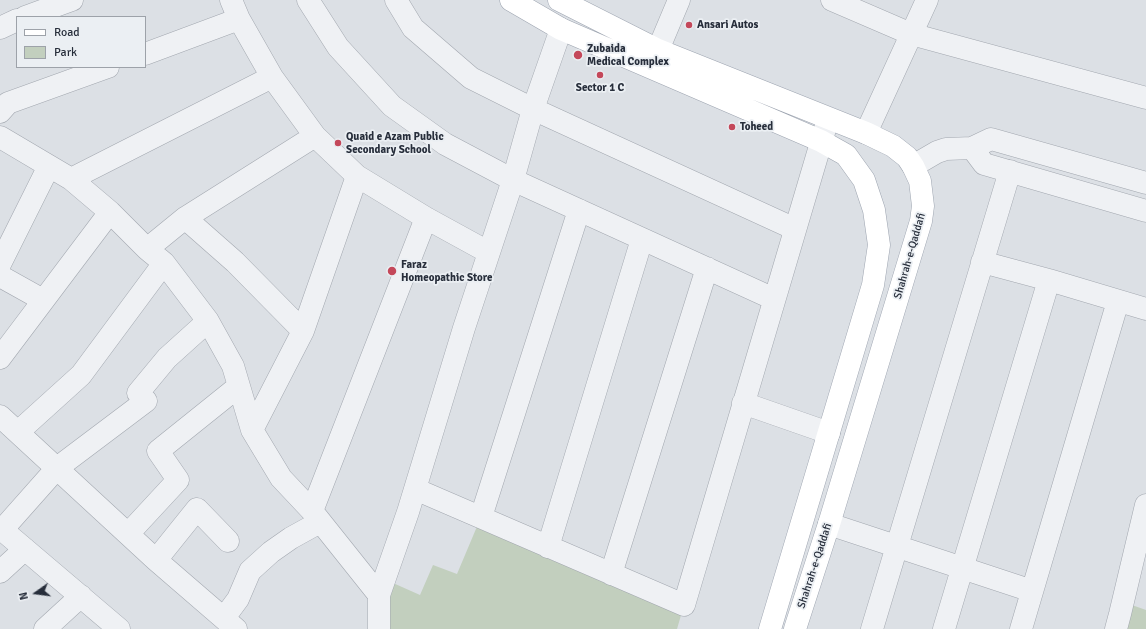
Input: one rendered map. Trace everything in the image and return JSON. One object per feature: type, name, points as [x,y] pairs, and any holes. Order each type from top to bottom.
[{"type":"main road","points":[[511,0],[561,28],[821,142],[846,155],[864,180],[874,210],[879,245],[873,285],[770,629]]},
{"type":"main road","name":"Shahrah-e-Qaddafi","points":[[559,0],[658,50],[828,118],[900,150],[914,166],[920,181],[923,206],[922,221],[829,524],[795,629]]},
{"type":"street","points":[[28,16],[72,0]]},
{"type":"street","points":[[308,0],[338,47],[392,106],[445,144],[513,180],[774,299]]},
{"type":"street","points":[[396,0],[413,28],[471,78],[533,109],[795,229]]},
{"type":"street","points":[[658,50],[679,0]]},
{"type":"street","points":[[832,0],[911,34],[1146,98]]},
{"type":"street","points":[[866,134],[927,0]]},
{"type":"street","points":[[146,54],[235,10],[272,77],[315,136],[357,176],[426,218],[488,252]]},
{"type":"street","points":[[0,28],[16,20]]},
{"type":"street","points":[[379,629],[379,595],[415,489],[488,252],[513,180],[533,109],[561,28]]},
{"type":"street","points":[[0,112],[8,103],[105,68]]},
{"type":"street","points":[[71,179],[272,77]]},
{"type":"street","points":[[415,489],[684,605],[828,118]]},
{"type":"street","points":[[147,250],[185,218],[315,136]]},
{"type":"street","points":[[0,138],[71,179],[110,212],[147,250],[164,263],[208,321],[233,366],[252,430],[281,478],[316,517],[379,595]]},
{"type":"street","points":[[914,166],[937,152],[946,149],[972,148],[991,139],[1146,183]]},
{"type":"street","points":[[972,148],[984,164],[1146,211]]},
{"type":"street","points":[[0,264],[49,166]]},
{"type":"street","points":[[872,629],[1010,171]]},
{"type":"street","points":[[252,430],[303,331],[357,176]]},
{"type":"street","points":[[481,518],[578,210]]},
{"type":"street","points":[[0,358],[110,212]]},
{"type":"street","points":[[185,218],[235,262],[303,331]]},
{"type":"street","points":[[0,416],[156,560],[230,624],[238,599],[250,571],[271,552],[291,538],[316,517],[426,218]]},
{"type":"street","points":[[548,547],[642,239]]},
{"type":"street","points":[[982,262],[1146,308]]},
{"type":"street","points":[[18,432],[81,375],[164,263]]},
{"type":"street","points":[[611,574],[707,268]]},
{"type":"street","points":[[0,276],[43,300]]},
{"type":"street","points":[[944,629],[1049,280]]},
{"type":"street","points":[[1020,629],[1118,301]]},
{"type":"street","points":[[119,629],[1,529],[57,468],[146,400],[138,393],[167,358],[208,321]]},
{"type":"street","points":[[128,534],[178,480],[158,451],[239,386]]},
{"type":"street","points":[[744,403],[829,433]]},
{"type":"street","points":[[1116,629],[1146,506]]},
{"type":"street","points":[[156,560],[197,509],[228,541]]},
{"type":"street","points":[[829,524],[1032,591]]},
{"type":"street","points":[[0,572],[25,549]]},
{"type":"street","points":[[44,629],[81,596]]},
{"type":"green space","points":[[481,517],[684,605],[677,629],[386,629],[387,597],[393,583],[420,595],[433,565],[457,574]]},
{"type":"green space","points":[[1129,604],[1146,610],[1146,629],[1120,629]]},
{"type":"place","name":"Ansari Autos","points":[[689,25]]},
{"type":"place","name":"Zubaida Medical Complex","points":[[578,55]]},
{"type":"place","name":"Sector 1 C","points":[[600,75]]},
{"type":"place","name":"Toheed","points":[[732,127]]},
{"type":"place","name":"Quaid e Azam Public Secondary School","points":[[338,143]]},
{"type":"place","name":"Faraz Homeopathic Store","points":[[392,271]]}]
